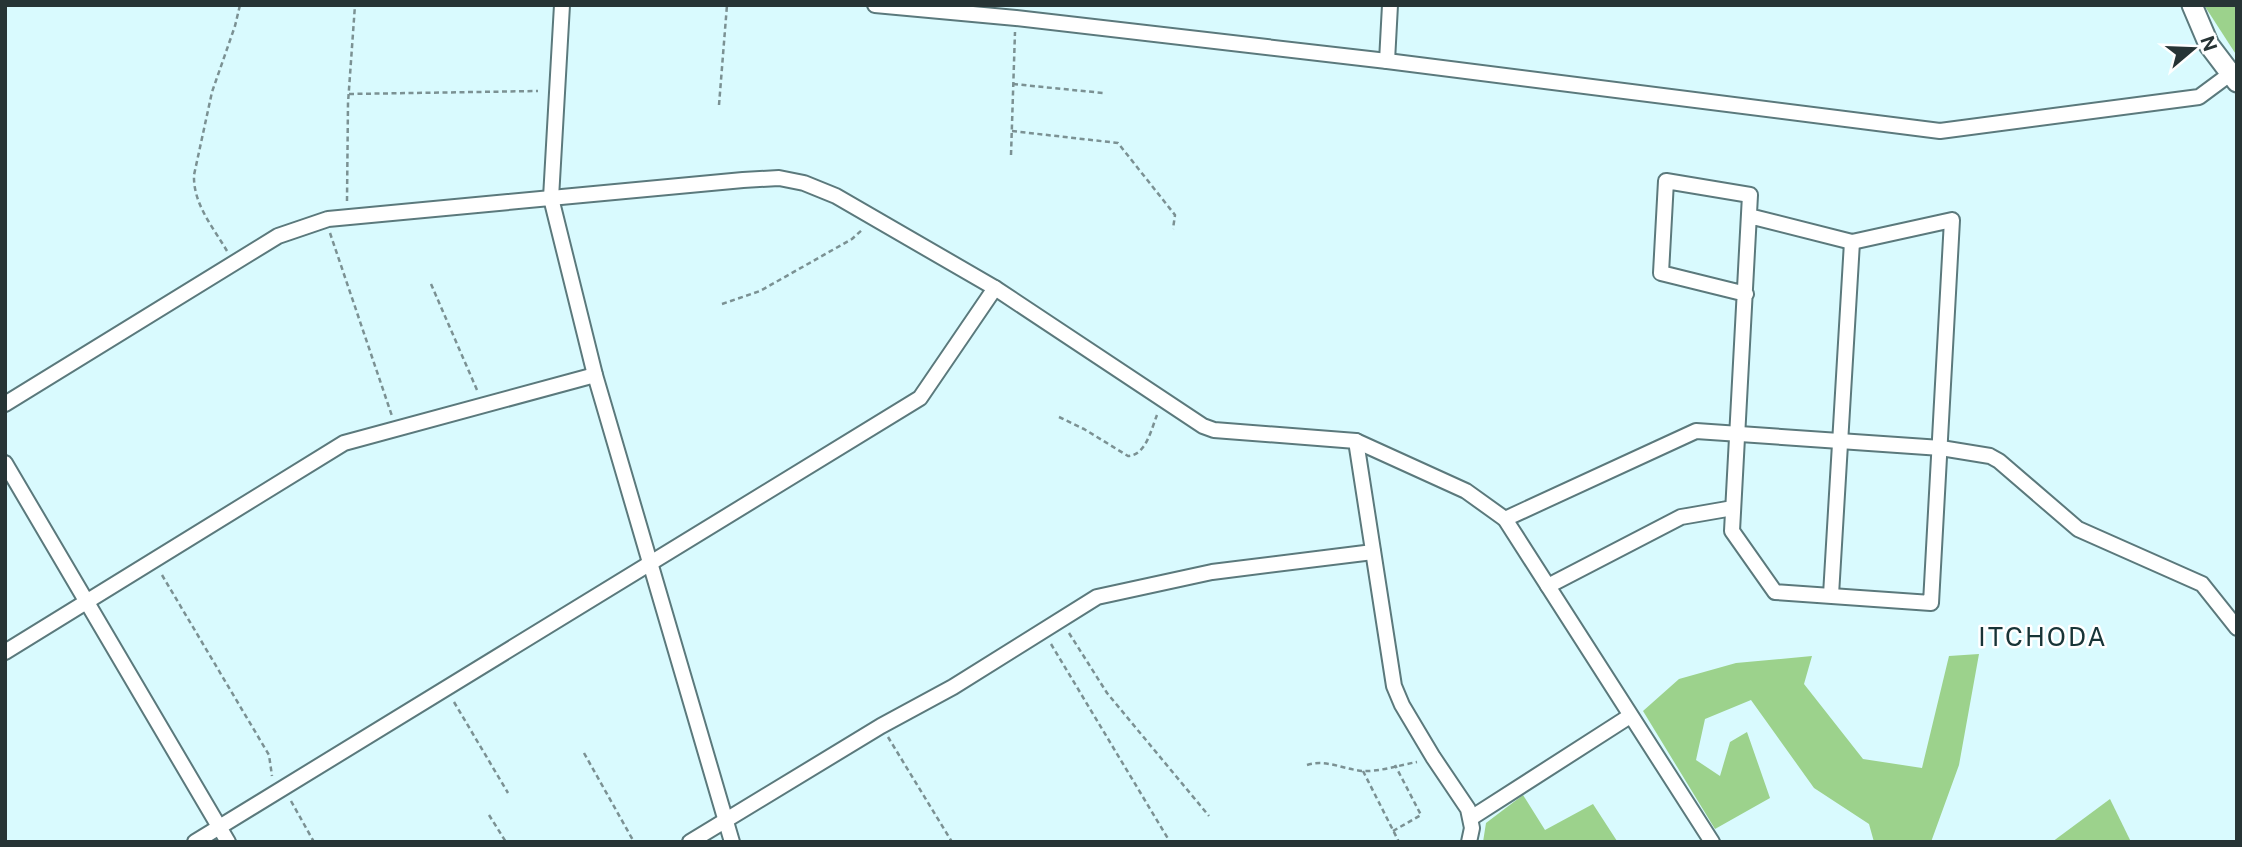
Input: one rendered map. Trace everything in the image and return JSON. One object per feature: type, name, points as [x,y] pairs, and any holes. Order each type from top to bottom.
[{"type":"street","points":[[562,5],[551,198],[595,375],[732,842]]},
{"type":"street","points":[[874,5],[1016,18],[1387,61],[1940,131],[2199,97],[2233,78],[2209,45],[2192,5]]},
{"type":"street","points":[[1387,61],[1390,5]]},
{"type":"street","points":[[5,404],[278,236],[331,218],[779,178],[804,183],[836,196],[995,288],[1203,426],[1214,430],[1356,441],[1466,491],[1505,519],[1712,842]]},
{"type":"street","points":[[1746,294],[1661,273],[1666,181],[1750,195],[1749,216],[1746,294],[1732,531],[1775,592],[1931,603],[1952,220],[1852,242],[1749,216]]},
{"type":"street","points":[[1831,595],[1852,242]]},
{"type":"street","points":[[195,842],[920,398],[995,288]]},
{"type":"street","points":[[5,652],[344,443],[595,375]]},
{"type":"street","points":[[1505,519],[1696,431],[1941,448],[1990,456],[2078,529],[2203,584],[2237,628]]},
{"type":"street","points":[[1356,441],[1394,686],[1402,705],[1433,757],[1463,801],[1471,818],[1469,842]]},
{"type":"street","points":[[5,463],[228,842]]},
{"type":"street","points":[[1548,586],[1681,517],[1733,508]]},
{"type":"street","points":[[690,842],[881,726],[953,687],[1097,597],[1212,572],[1373,552]]},
{"type":"street","points":[[1471,818],[1630,716]]},
{"type":"path","points":[[234,263],[198,203],[194,186],[204,120],[240,5]]},
{"type":"path","points":[[347,217],[349,94],[355,5]]},
{"type":"path","points":[[719,105],[727,5]]},
{"type":"path","points":[[1011,155],[1016,18]]},
{"type":"path","points":[[1013,84],[1103,93]]},
{"type":"path","points":[[349,94],[538,91]]},
{"type":"path","points":[[1012,131],[1118,143],[1175,215],[1173,229]]},
{"type":"path","points":[[722,304],[760,291],[826,255],[852,239],[872,216]]},
{"type":"path","points":[[331,218],[330,234],[396,429]]},
{"type":"path","points":[[431,284],[482,405]]},
{"type":"path","points":[[1059,418],[1084,429],[1128,456],[1134,456],[1143,448],[1164,400]]},
{"type":"path","points":[[160,572],[269,755],[273,779],[314,842]]},
{"type":"path","points":[[1061,619],[1107,693],[1209,816]]},
{"type":"path","points":[[1042,631],[1170,842]]},
{"type":"path","points":[[447,686],[508,793]]},
{"type":"path","points":[[881,726],[952,842]]},
{"type":"path","points":[[584,753],[634,842]]},
{"type":"path","points":[[1307,765],[1316,762],[1363,771],[1433,757]]},
{"type":"path","points":[[1393,831],[1420,815],[1395,765]]},
{"type":"path","points":[[1363,771],[1399,842]]},
{"type":"path","points":[[489,815],[506,842]]},
{"type":"green space","points":[[2204,5],[2237,5],[2237,56]]},
{"type":"green space","points":[[1979,654],[1959,765],[1931,842],[1874,842],[1869,824],[1814,788],[1751,700],[1705,719],[1696,760],[1720,776],[1730,742],[1747,732],[1770,798],[1715,829],[1643,711],[1679,679],[1736,663],[1812,656],[1804,684],[1863,759],[1922,768],[1949,656]]},
{"type":"green space","points":[[1523,795],[1545,830],[1593,804],[1617,841],[1483,842],[1486,823]]},
{"type":"green space","points":[[2110,799],[2131,842],[2052,842]]},
{"type":"district","name":"ITCHODA","points":[[2043,636]]}]
